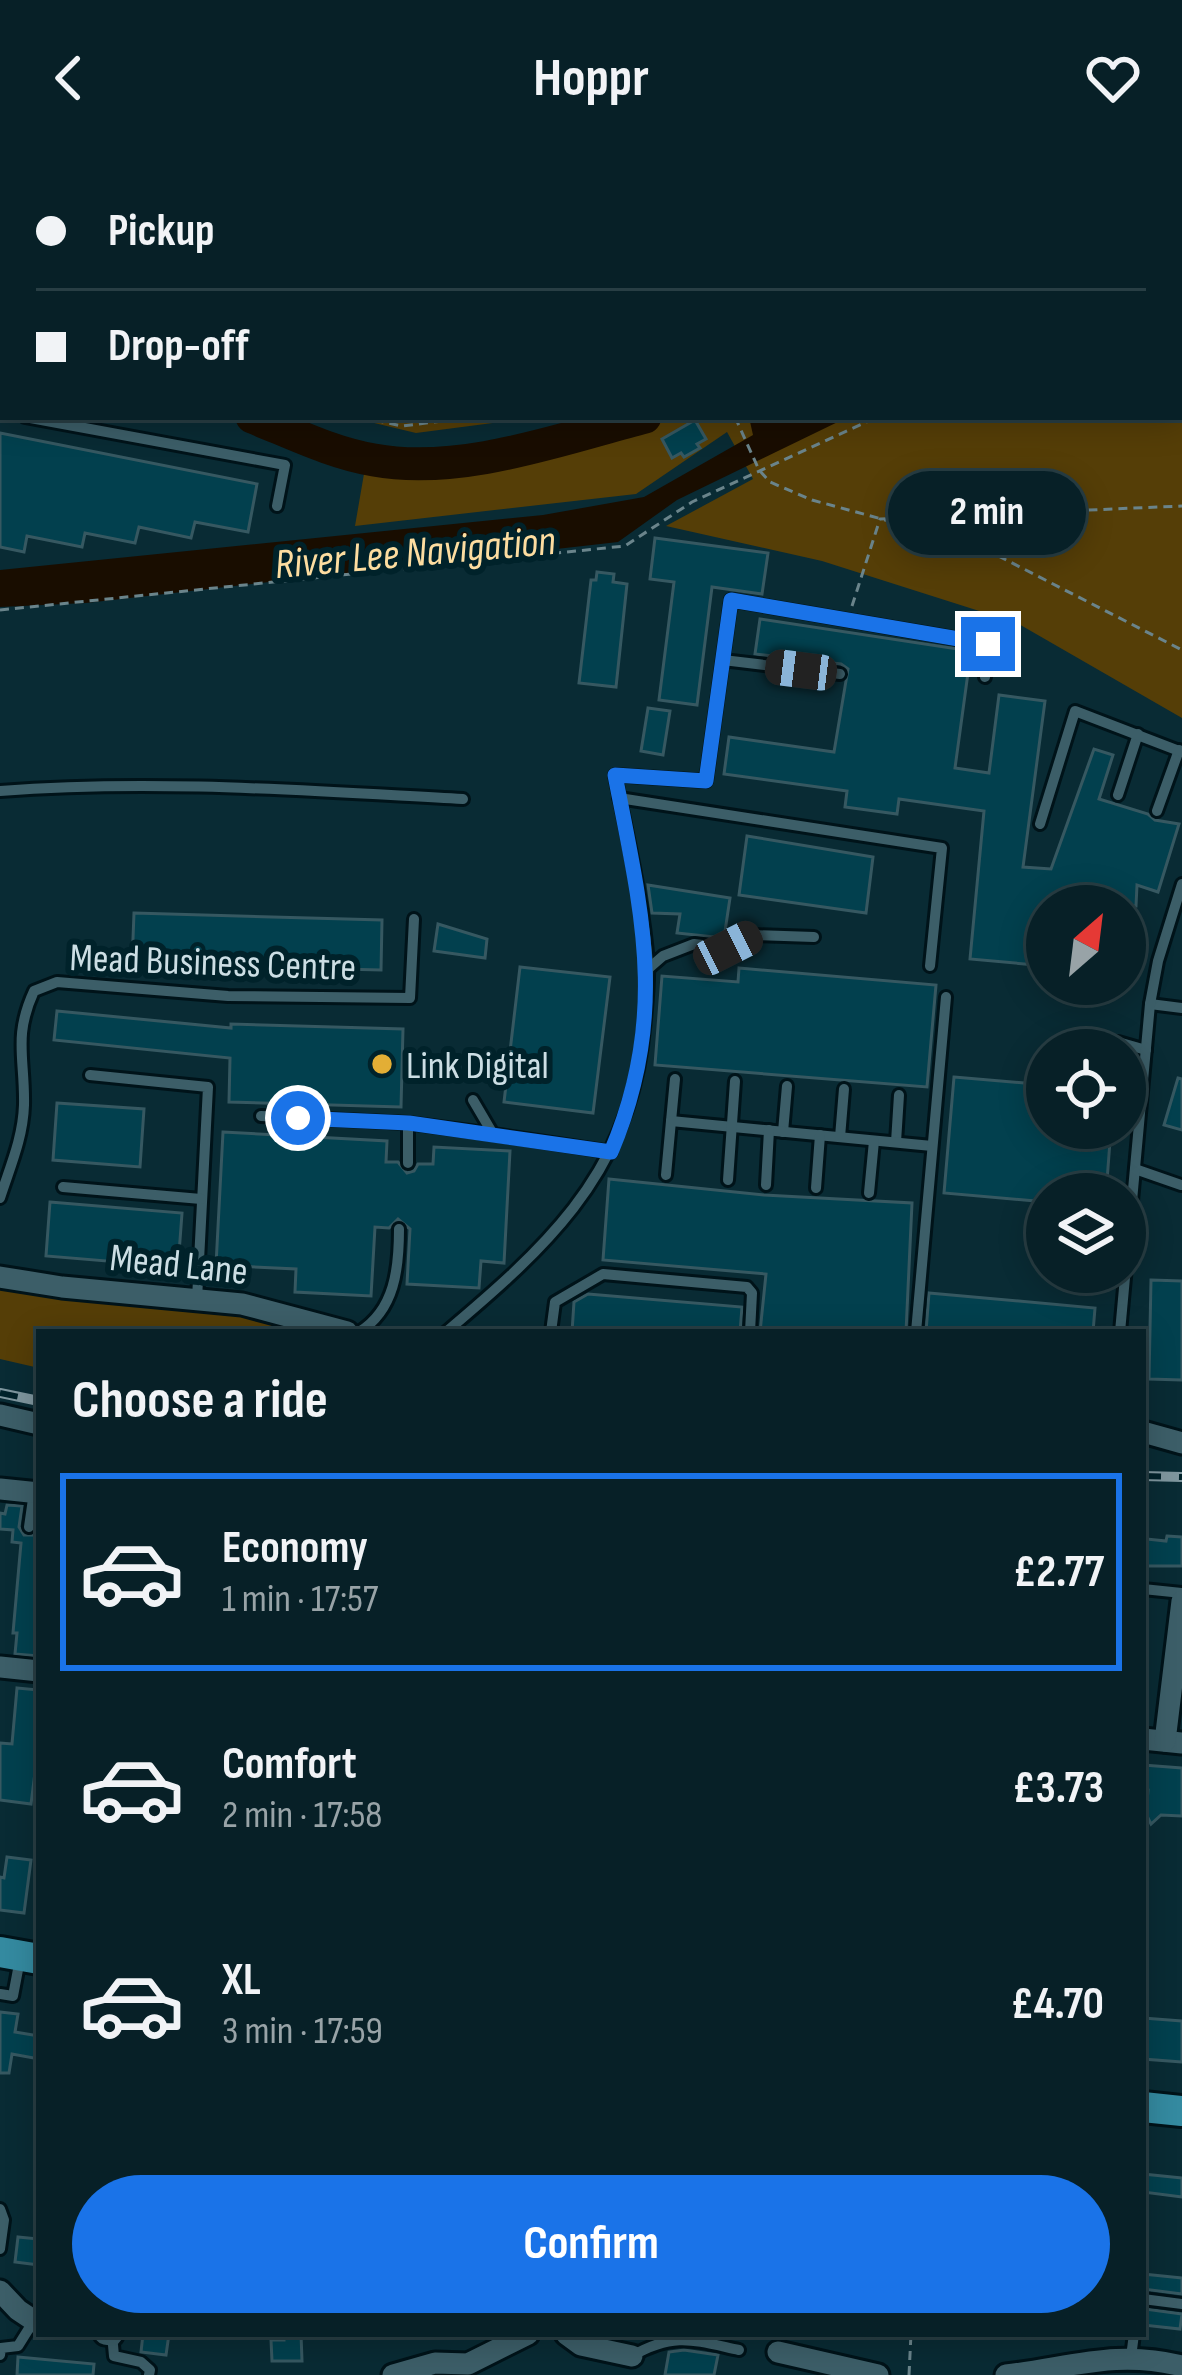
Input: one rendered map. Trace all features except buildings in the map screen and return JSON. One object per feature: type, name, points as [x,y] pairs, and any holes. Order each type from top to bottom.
[{"type":"main road","points":[[1146,2107],[1182,2111]]},
{"type":"street","name":"Mead Lane","points":[[0,1276],[49,1286],[272,1310],[337,1329]]},
{"type":"street","points":[[0,1415],[36,1423]]},
{"type":"street","points":[[1146,1433],[1182,1443]]},
{"type":"street","points":[[0,1489],[36,1492]]},
{"type":"street","points":[[1163,1741],[1182,1597]]},
{"type":"street","points":[[0,1667],[36,1671]]},
{"type":"street","points":[[0,2291],[34,2317]]},
{"type":"street","points":[[394,2375],[435,2362],[468,2364],[522,2337]]},
{"type":"street","points":[[570,2337],[580,2345],[632,2356]]},
{"type":"street","points":[[778,2352],[878,2375]]},
{"type":"street","points":[[1006,2375],[1074,2361],[1132,2357],[1182,2366]]},
{"type":"lane","points":[[41,420],[285,465],[277,506]]},
{"type":"lane","points":[[450,1329],[518,1272],[555,1233],[611,1152],[627,1114],[639,1069],[648,969],[615,775],[706,781],[731,600],[988,644],[985,677]]},
{"type":"lane","points":[[723,660],[840,674]]},
{"type":"lane","points":[[1040,824],[1075,710],[1180,751],[1157,811]]},
{"type":"lane","points":[[1118,795],[1138,734]]},
{"type":"lane","points":[[0,791],[113,786],[307,790],[463,800]]},
{"type":"lane","points":[[619,798],[942,848],[930,967]]},
{"type":"lane","points":[[1146,1050],[1158,962],[1182,884]]},
{"type":"lane","name":"Mead Business Centre","points":[[0,1198],[15,1159],[24,1107],[21,1018],[34,991],[57,982],[228,996],[410,998],[414,919]]},
{"type":"lane","points":[[648,969],[662,956],[694,944],[728,948],[752,935],[814,938]]},
{"type":"lane","points":[[916,1329],[946,998]]},
{"type":"lane","points":[[1150,1004],[1182,1008]]},
{"type":"lane","points":[[89,1075],[208,1087],[197,1299]]},
{"type":"lane","points":[[666,1175],[675,1078]]},
{"type":"lane","points":[[728,1180],[735,1081]]},
{"type":"lane","points":[[784,1132],[788,1086]]},
{"type":"lane","points":[[840,1138],[844,1089]]},
{"type":"lane","points":[[896,1142],[898,1095]]},
{"type":"lane","points":[[473,1100],[493,1134]]},
{"type":"lane","points":[[261,1116],[409,1123],[611,1152]]},
{"type":"lane","points":[[671,1120],[932,1146]]},
{"type":"lane","points":[[408,1163],[409,1123]]},
{"type":"lane","points":[[766,1184],[770,1130]]},
{"type":"lane","points":[[816,1188],[820,1136]]},
{"type":"lane","points":[[869,1193],[874,1141]]},
{"type":"lane","points":[[1135,1173],[1137,1149]]},
{"type":"lane","points":[[0,1157],[15,1159]]},
{"type":"lane","points":[[1135,1169],[1181,1185]]},
{"type":"lane","points":[[62,1186],[201,1199]]},
{"type":"lane","points":[[364,1329],[374,1323],[392,1290],[399,1229]]},
{"type":"lane","points":[[551,1329],[555,1301],[603,1274],[747,1287],[752,1293],[750,1329]]},
{"type":"lane","points":[[1120,1329],[1123,1293]]},
{"type":"lane","points":[[29,1527],[36,1492]]},
{"type":"lane","points":[[1146,1590],[1182,1597]]},
{"type":"lane","points":[[0,1994],[13,1996],[27,1955]]},
{"type":"lane","points":[[0,2210],[4,2220],[0,2248]]},
{"type":"lane","points":[[1146,2300],[1182,2304]]},
{"type":"lane","points":[[0,2355],[1,2348],[19,2346],[34,2317]]},
{"type":"lane","points":[[110,2337],[114,2356],[147,2365],[149,2375]]},
{"type":"lane","points":[[1132,2357],[1134,2337]]},
{"type":"lane","points":[[632,2356],[657,2341],[679,2338],[739,2350]]},
{"type":"path","points":[[380,420],[419,426],[457,420]]},
{"type":"path","points":[[736,420],[759,470],[770,482],[812,500],[976,545],[1182,650]]},
{"type":"path","points":[[0,610],[625,546],[692,502],[870,420]]},
{"type":"path","points":[[880,519],[1182,506]]},
{"type":"path","points":[[848,620],[880,519]]},
{"type":"path","points":[[909,2375],[911,2337]]},
{"type":"shaded area","points":[[362,420],[517,420],[416,433]]},
{"type":"shaded area","points":[[667,420],[1182,420],[1182,718],[1017,623],[822,561],[666,526],[753,479],[727,432],[636,494],[355,526],[365,468],[403,476],[461,472]]},
{"type":"shaded area","points":[[0,1285],[248,1313],[308,1329],[36,1329],[36,1367],[0,1359]]},
{"type":"water","name":"River Lee Navigation","points":[[750,420],[842,420],[677,500],[618,542],[86,603],[0,607],[0,570],[543,515],[644,497],[753,435]]},
{"type":"waterway","points":[[259,420],[343,453],[407,464],[510,453],[634,420]]},
{"type":"railway","points":[[0,1393],[36,1400]]},
{"type":"railway","points":[[1146,1476],[1182,1477]]},
{"type":"place","name":"Link Digital","points":[[382,1064]]},
{"type":"route","points":[[298,1118],[409,1123],[611,1152],[639,1069],[648,969],[615,775],[706,781],[731,600],[988,644]]}]
